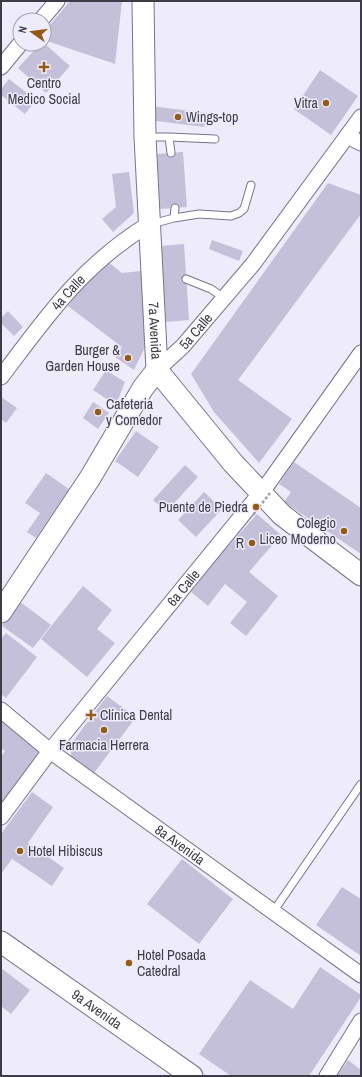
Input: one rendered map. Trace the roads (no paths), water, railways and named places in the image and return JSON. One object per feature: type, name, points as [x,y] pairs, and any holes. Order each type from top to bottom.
[{"type":"main road","name":"7a Avenida","points":[[143,1],[145,137],[149,224],[157,279],[158,370],[233,463],[265,493],[282,515],[361,575]]},
{"type":"main road","name":"5a Calle","points":[[1,612],[90,478],[143,388],[158,370]]},
{"type":"main road","name":"9a Avenida","points":[[1,942],[192,1076]]},
{"type":"street","points":[[48,12],[57,1]]},
{"type":"street","points":[[1,67],[13,52]]},
{"type":"street","name":"5a Calle","points":[[158,370],[183,346],[224,298],[275,234],[361,117]]},
{"type":"street","points":[[347,136],[361,143]]},
{"type":"street","name":"4a Calle","points":[[1,377],[58,301],[78,279],[124,239],[149,224]]},
{"type":"street","name":"6a Calle","points":[[1,817],[50,751],[265,493],[361,353]]},
{"type":"street","name":"8a Avenida","points":[[1,710],[50,751],[361,975]]},
{"type":"street","points":[[327,1076],[361,1021]]},
{"type":"lane","points":[[145,137],[215,139]]},
{"type":"lane","points":[[168,137],[171,153]]},
{"type":"lane","points":[[149,224],[199,214],[231,216],[239,213],[244,209],[250,185]]},
{"type":"lane","points":[[174,218],[175,208]]},
{"type":"lane","points":[[186,279],[211,289],[224,298]]},
{"type":"lane","points":[[272,912],[361,784]]},
{"type":"place","name":"Centro Medico Social","points":[[44,67]]},
{"type":"place","name":"Vitra","points":[[326,103]]},
{"type":"place","name":"Wings-top","points":[[178,117]]},
{"type":"place","name":"Burger & Garden House","points":[[128,358]]},
{"type":"place","name":"Cafeteria y Comedor","points":[[98,412]]},
{"type":"place","name":"Puente de Piedra","points":[[256,507]]},
{"type":"place","name":"Colegio Liceo Moderno","points":[[344,531]]},
{"type":"place","name":"R","points":[[252,543]]},
{"type":"place","name":"Clínica Dental","points":[[91,715]]},
{"type":"place","name":"Farmacia Herrera","points":[[104,730]]},
{"type":"place","name":"Hotel Hibiscus","points":[[20,851]]},
{"type":"place","name":"Hotel Posada Catedral","points":[[129,963]]}]
